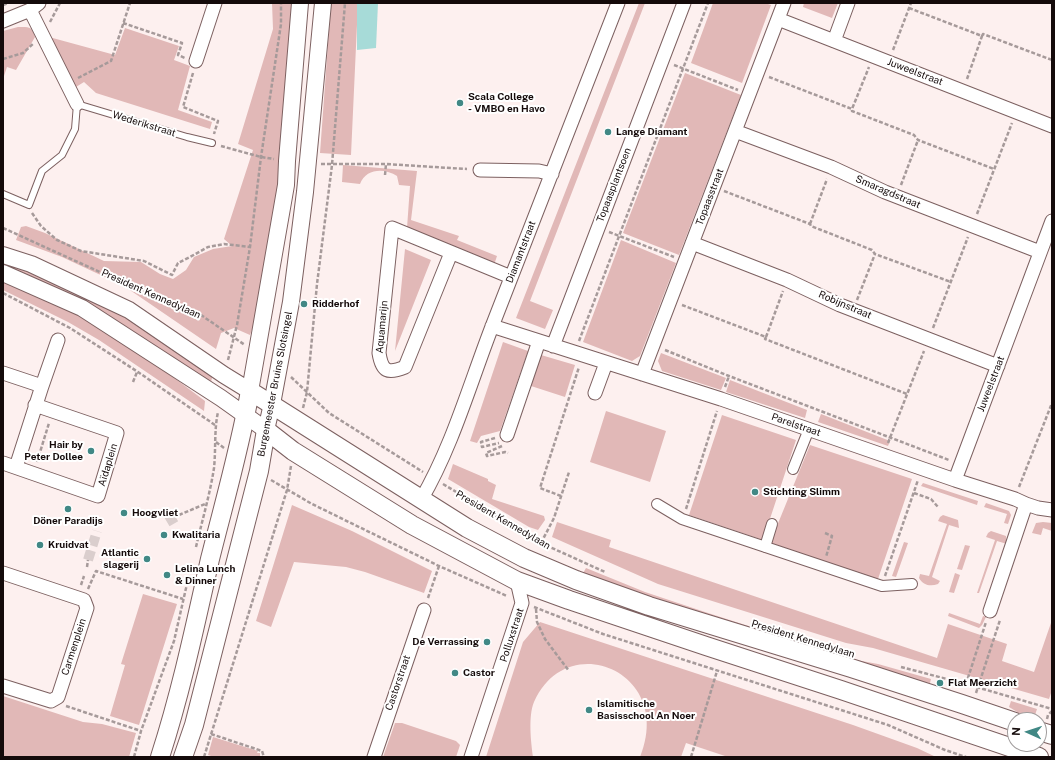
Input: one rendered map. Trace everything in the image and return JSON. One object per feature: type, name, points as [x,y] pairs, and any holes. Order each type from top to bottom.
[{"type":"main road","name":"President Kennedylaan","points":[[250,391],[467,528],[524,558],[581,582],[649,606],[858,670],[1007,719]]},
{"type":"main road","points":[[160,757],[173,718],[214,543],[237,457],[250,391]]},
{"type":"main road","points":[[266,430],[293,451],[412,525],[517,581],[576,603],[1039,757]]},
{"type":"main road","name":"Burgemeester Bruins Slotsingel","points":[[183,757],[194,725],[258,471],[266,430]]},
{"type":"street","points":[[196,61],[214,3]]},
{"type":"street","points":[[250,391],[258,353],[286,185],[286,161],[300,3]]},
{"type":"street","name":"Burgemeester Bruins Slotsingel","points":[[266,430],[290,302],[305,192],[323,3]]},
{"type":"street","name":"Diamantstraat","points":[[422,500],[434,479],[448,446],[492,326],[618,3]]},
{"type":"street","name":"Topaasplantsoen","points":[[553,346],[684,3]]},
{"type":"street","points":[[778,19],[784,3]]},
{"type":"street","points":[[834,41],[848,3]]},
{"type":"street","points":[[3,21],[35,7],[43,35],[77,104]]},
{"type":"street","name":"Juweelstraat","points":[[778,19],[1052,126]]},
{"type":"street","name":"Topaasstraat","points":[[642,374],[778,19]]},
{"type":"street","name":"Smaragdstraat","points":[[735,131],[831,167],[896,196],[1040,252]]},
{"type":"street","points":[[480,170],[539,171],[552,174]]},
{"type":"street","name":"Juweelstraat","points":[[954,480],[1052,221]]},
{"type":"street","name":"Aquamarijn","points":[[451,253],[405,367],[396,371],[386,370],[381,365],[379,354],[392,228],[512,278]]},
{"type":"street","name":"Robijnstraat","points":[[692,243],[787,280],[840,305],[998,366]]},
{"type":"street","name":"President Kennedylaan","points":[[3,255],[30,264],[129,310],[250,391]]},
{"type":"street","points":[[3,273],[82,308],[221,398],[266,430]]},
{"type":"street","name":"Parelstraat","points":[[492,326],[553,346],[580,350],[606,363],[721,399],[1038,508],[1052,510]]},
{"type":"street","points":[[16,467],[35,405],[58,340]]},
{"type":"street","points":[[507,435],[539,341]]},
{"type":"street","points":[[595,393],[606,363]]},
{"type":"street","points":[[3,373],[42,386]]},
{"type":"street","name":"Aïdaplein","points":[[3,463],[98,496],[117,433],[35,405]]},
{"type":"street","points":[[794,469],[809,429]]},
{"type":"street","points":[[990,611],[1021,502]]},
{"type":"street","points":[[657,504],[682,518],[882,586],[912,584]]},
{"type":"street","points":[[765,547],[772,524]]},
{"type":"street","points":[[3,573],[84,600]]},
{"type":"street","name":"Polluxstraat","points":[[471,757],[522,603],[517,581]]},
{"type":"street","name":"Carmenplein","points":[[51,701],[58,697],[87,608],[84,600]]},
{"type":"street","name":"Castorstraat","points":[[374,757],[424,610]]},
{"type":"street","points":[[3,686],[51,701]]},
{"type":"lane","name":"Wederikstraat","points":[[77,104],[212,143]]},
{"type":"lane","points":[[3,194],[29,205],[42,171],[62,156],[75,129],[77,104]]},
{"type":"path","points":[[3,5],[8,3]]},
{"type":"path","points":[[3,59],[23,53],[43,35],[60,3]]},
{"type":"path","points":[[67,84],[111,61],[130,3]]},
{"type":"path","points":[[234,338],[250,247],[261,157],[281,24],[281,3]]},
{"type":"path","points":[[306,392],[317,284],[332,165],[345,3]]},
{"type":"path","points":[[561,496],[540,488],[580,350],[619,236],[708,3]]},
{"type":"path","points":[[888,62],[911,3]]},
{"type":"path","points":[[909,8],[982,36],[983,34],[1052,60]]},
{"type":"path","points":[[123,23],[182,43],[178,55],[196,61],[183,107],[218,121],[212,143],[261,157],[286,161]]},
{"type":"path","points":[[963,91],[982,36]]},
{"type":"path","points":[[852,110],[873,56]]},
{"type":"path","points":[[662,60],[750,94]]},
{"type":"path","points":[[758,72],[914,136],[918,140],[994,169]]},
{"type":"path","points":[[884,455],[1016,111]]},
{"type":"path","points":[[896,196],[918,140]]},
{"type":"path","points":[[308,164],[386,164],[480,170]]},
{"type":"path","points":[[385,175],[386,164]]},
{"type":"path","points":[[810,224],[831,167]]},
{"type":"path","points":[[714,187],[810,224],[811,226],[872,250],[875,254],[951,282]]},
{"type":"path","points":[[29,205],[40,226],[57,240],[81,251],[144,260],[172,275],[178,263],[208,247],[224,244],[250,247]]},
{"type":"path","name":"President Kennedylaan","points":[[3,228],[102,273],[198,313],[258,353]]},
{"type":"path","points":[[598,228],[685,262]]},
{"type":"path","points":[[854,310],[875,254]]},
{"type":"path","points":[[766,337],[787,280]]},
{"type":"path","points":[[3,293],[70,328],[138,372],[215,425]]},
{"type":"path","points":[[671,300],[766,337],[765,339],[907,394]]},
{"type":"path","points":[[654,345],[758,388],[960,464]]},
{"type":"path","name":"President Kennedylaan","points":[[279,366],[330,413],[434,479],[540,543],[611,575]]},
{"type":"path","points":[[133,382],[138,372]]},
{"type":"path","points":[[682,518],[721,399]]},
{"type":"path","points":[[1021,502],[1052,403]]},
{"type":"path","points":[[33,474],[46,435]]},
{"type":"path","points":[[507,435],[481,442],[482,447],[504,442],[504,445],[486,453],[487,456],[505,452],[508,453]]},
{"type":"path","points":[[195,548],[214,469],[216,442],[237,457]]},
{"type":"path","points":[[882,586],[922,468]]},
{"type":"path","points":[[258,471],[312,504],[439,566],[536,609],[603,634],[888,725],[945,750],[966,757]]},
{"type":"path","points":[[540,543],[554,518],[569,472]]},
{"type":"path","points":[[205,757],[287,490]]},
{"type":"path","points":[[914,493],[931,499],[938,507]]},
{"type":"path","points":[[179,515],[206,504]]},
{"type":"path","points":[[823,566],[832,536],[825,533]]},
{"type":"path","points":[[87,567],[88,560]]},
{"type":"path","points":[[424,610],[439,566]]},
{"type":"path","points":[[84,600],[96,570],[184,599]]},
{"type":"path","points":[[134,757],[141,731],[174,641],[190,570]]},
{"type":"path","points":[[536,609],[537,622],[545,639],[569,671]]},
{"type":"path","points":[[966,684],[990,611],[1002,615],[975,695]]},
{"type":"path","points":[[895,665],[978,687],[1052,710]]},
{"type":"path","points":[[691,757],[717,671]]},
{"type":"path","points":[[51,701],[141,731]]},
{"type":"path","points":[[211,734],[262,750],[264,757]]},
{"type":"shaded area","points":[[272,3],[293,3],[278,201],[255,321],[250,335],[234,328],[221,333],[216,349],[124,286],[62,257],[16,240],[21,227],[26,226],[45,233],[104,261],[141,262],[160,274],[173,279],[186,270],[194,257],[213,249],[232,246],[224,239],[253,150],[238,144],[273,29]]},
{"type":"shaded area","points":[[331,3],[358,3],[351,155],[320,153]]},
{"type":"shaded area","points":[[639,3],[645,3],[530,301],[553,310],[545,329],[516,318]]},
{"type":"shaded area","points":[[713,3],[765,3],[771,5],[742,83],[691,63]]},
{"type":"shaded area","points":[[804,3],[838,3],[832,18],[803,7]]},
{"type":"shaded area","points":[[18,27],[30,28],[35,37],[16,70],[7,67],[3,79],[3,31]]},
{"type":"shaded area","points":[[125,28],[179,46],[174,60],[190,66],[178,110],[212,122],[210,129],[96,93],[84,82],[76,87],[49,37],[115,55]]},
{"type":"shaded area","points":[[685,73],[741,95],[679,255],[623,233]]},
{"type":"shaded area","points":[[343,165],[417,171],[411,220],[459,236],[457,240],[497,256],[494,265],[407,228],[410,186],[399,185],[397,176],[392,173],[376,171],[367,175],[360,184],[342,182]]},
{"type":"shaded area","points":[[621,240],[676,263],[640,356],[632,361],[583,342]]},
{"type":"shaded area","points":[[405,249],[431,260],[395,351]]},
{"type":"shaded area","points":[[3,259],[125,317],[213,374],[211,382],[103,312],[3,269]]},
{"type":"shaded area","points":[[3,280],[74,312],[141,353],[205,401],[204,411],[99,340],[68,322],[3,290]]},
{"type":"shaded area","points":[[503,342],[528,351],[500,431],[481,436],[477,443],[470,441]]},
{"type":"shaded area","points":[[661,353],[726,378],[721,390],[662,371],[658,361]]},
{"type":"shaded area","points":[[541,355],[575,365],[565,397],[531,386]]},
{"type":"shaded area","points":[[730,380],[807,410],[805,418],[726,392]]},
{"type":"shaded area","points":[[606,411],[666,431],[650,482],[590,462]]},
{"type":"shaded area","points":[[821,414],[890,441],[888,446],[818,422]]},
{"type":"shaded area","points":[[722,415],[796,440],[763,540],[689,515]]},
{"type":"shaded area","points":[[810,445],[912,479],[878,579],[770,543]]},
{"type":"shaded area","points":[[453,464],[488,479],[488,481],[496,485],[492,499],[544,516],[545,520],[538,530],[529,527],[448,479]]},
{"type":"shaded area","points":[[923,483],[978,501],[977,505],[921,486]]},
{"type":"shaded area","points":[[986,503],[1009,511],[1011,515],[1008,524],[1004,523],[1007,514],[984,507]]},
{"type":"shaded area","points":[[292,505],[352,531],[432,571],[424,593],[365,572],[346,567],[294,562],[271,627],[256,621]]},
{"type":"shaded area","points":[[943,515],[958,520],[959,528],[949,525],[932,577],[940,581],[935,585],[927,585],[919,578],[920,574],[929,576],[947,524],[938,521]]},
{"type":"shaded area","points":[[557,522],[611,540],[609,547],[937,658],[948,624],[1007,644],[1002,661],[1034,672],[1052,620],[1052,690],[1049,699],[873,648],[846,643],[658,584],[552,537]]},
{"type":"shaded area","points":[[1036,523],[1052,523],[1052,531],[1043,528],[1041,535],[1032,533]]},
{"type":"shaded area","points":[[991,531],[1006,536],[1007,544],[997,541],[979,593],[977,593],[995,540],[986,537]]},
{"type":"shaded area","points":[[904,542],[908,543],[896,577],[892,576]]},
{"type":"shaded area","points":[[965,545],[970,546],[962,570],[957,569]]},
{"type":"shaded area","points":[[586,568],[645,592],[708,613],[851,659],[878,664],[931,679],[930,683],[898,679],[582,575]]},
{"type":"shaded area","points":[[955,573],[960,575],[954,593],[949,592]]},
{"type":"shaded area","points":[[143,594],[177,604],[139,725],[110,716],[125,665],[121,664]]},
{"type":"shaded area","points":[[949,613],[980,624],[983,616],[986,617],[979,628],[948,616]]},
{"type":"shaded area","points":[[540,622],[853,725],[917,748],[936,757],[728,757],[686,743],[681,757],[640,757],[647,727],[643,702],[631,682],[612,670],[591,664],[569,667],[549,679],[534,702],[531,714],[533,757],[486,757],[523,642]]},
{"type":"shaded area","points":[[3,696],[83,722],[102,724],[136,733],[129,757],[3,757]]},
{"type":"shaded area","points":[[1011,701],[1037,709],[1036,712],[1017,712],[1009,707]]},
{"type":"shaded area","points":[[395,723],[402,723],[456,741],[460,745],[456,757],[383,757]]},
{"type":"shaded area","points":[[213,737],[258,751],[257,753],[260,753],[260,757],[214,757],[208,755]]},
{"type":"water","points":[[357,3],[378,3],[376,48],[357,50]]},
{"type":"tunnel","points":[[167,522],[179,515]]},
{"type":"tunnel","points":[[88,560],[97,531]]},
{"type":"place","name":"Scala College - VMBO en Havo","points":[[460,103]]},
{"type":"place","name":"Lange Diamant","points":[[608,132]]},
{"type":"place","name":"Ridderhof","points":[[304,304]]},
{"type":"place","name":"Hair by Peter Dollee","points":[[91,451]]},
{"type":"place","name":"Stichting Slimm","points":[[755,492]]},
{"type":"place","name":"Döner Paradijs","points":[[68,509]]},
{"type":"place","name":"Hoogvliet","points":[[124,513]]},
{"type":"place","name":"Kwalitaria","points":[[164,535]]},
{"type":"place","name":"Kruidvat","points":[[40,545]]},
{"type":"place","name":"Atlantic slagerij","points":[[147,559]]},
{"type":"place","name":"Lelina Lunch & Dinner","points":[[167,575]]},
{"type":"place","name":"De Verrassing","points":[[487,642]]},
{"type":"place","name":"Castor","points":[[455,673]]},
{"type":"place","name":"Flat Meerzicht","points":[[940,683]]},
{"type":"place","name":"Islamitische Basisschool An Noer","points":[[589,710]]}]
